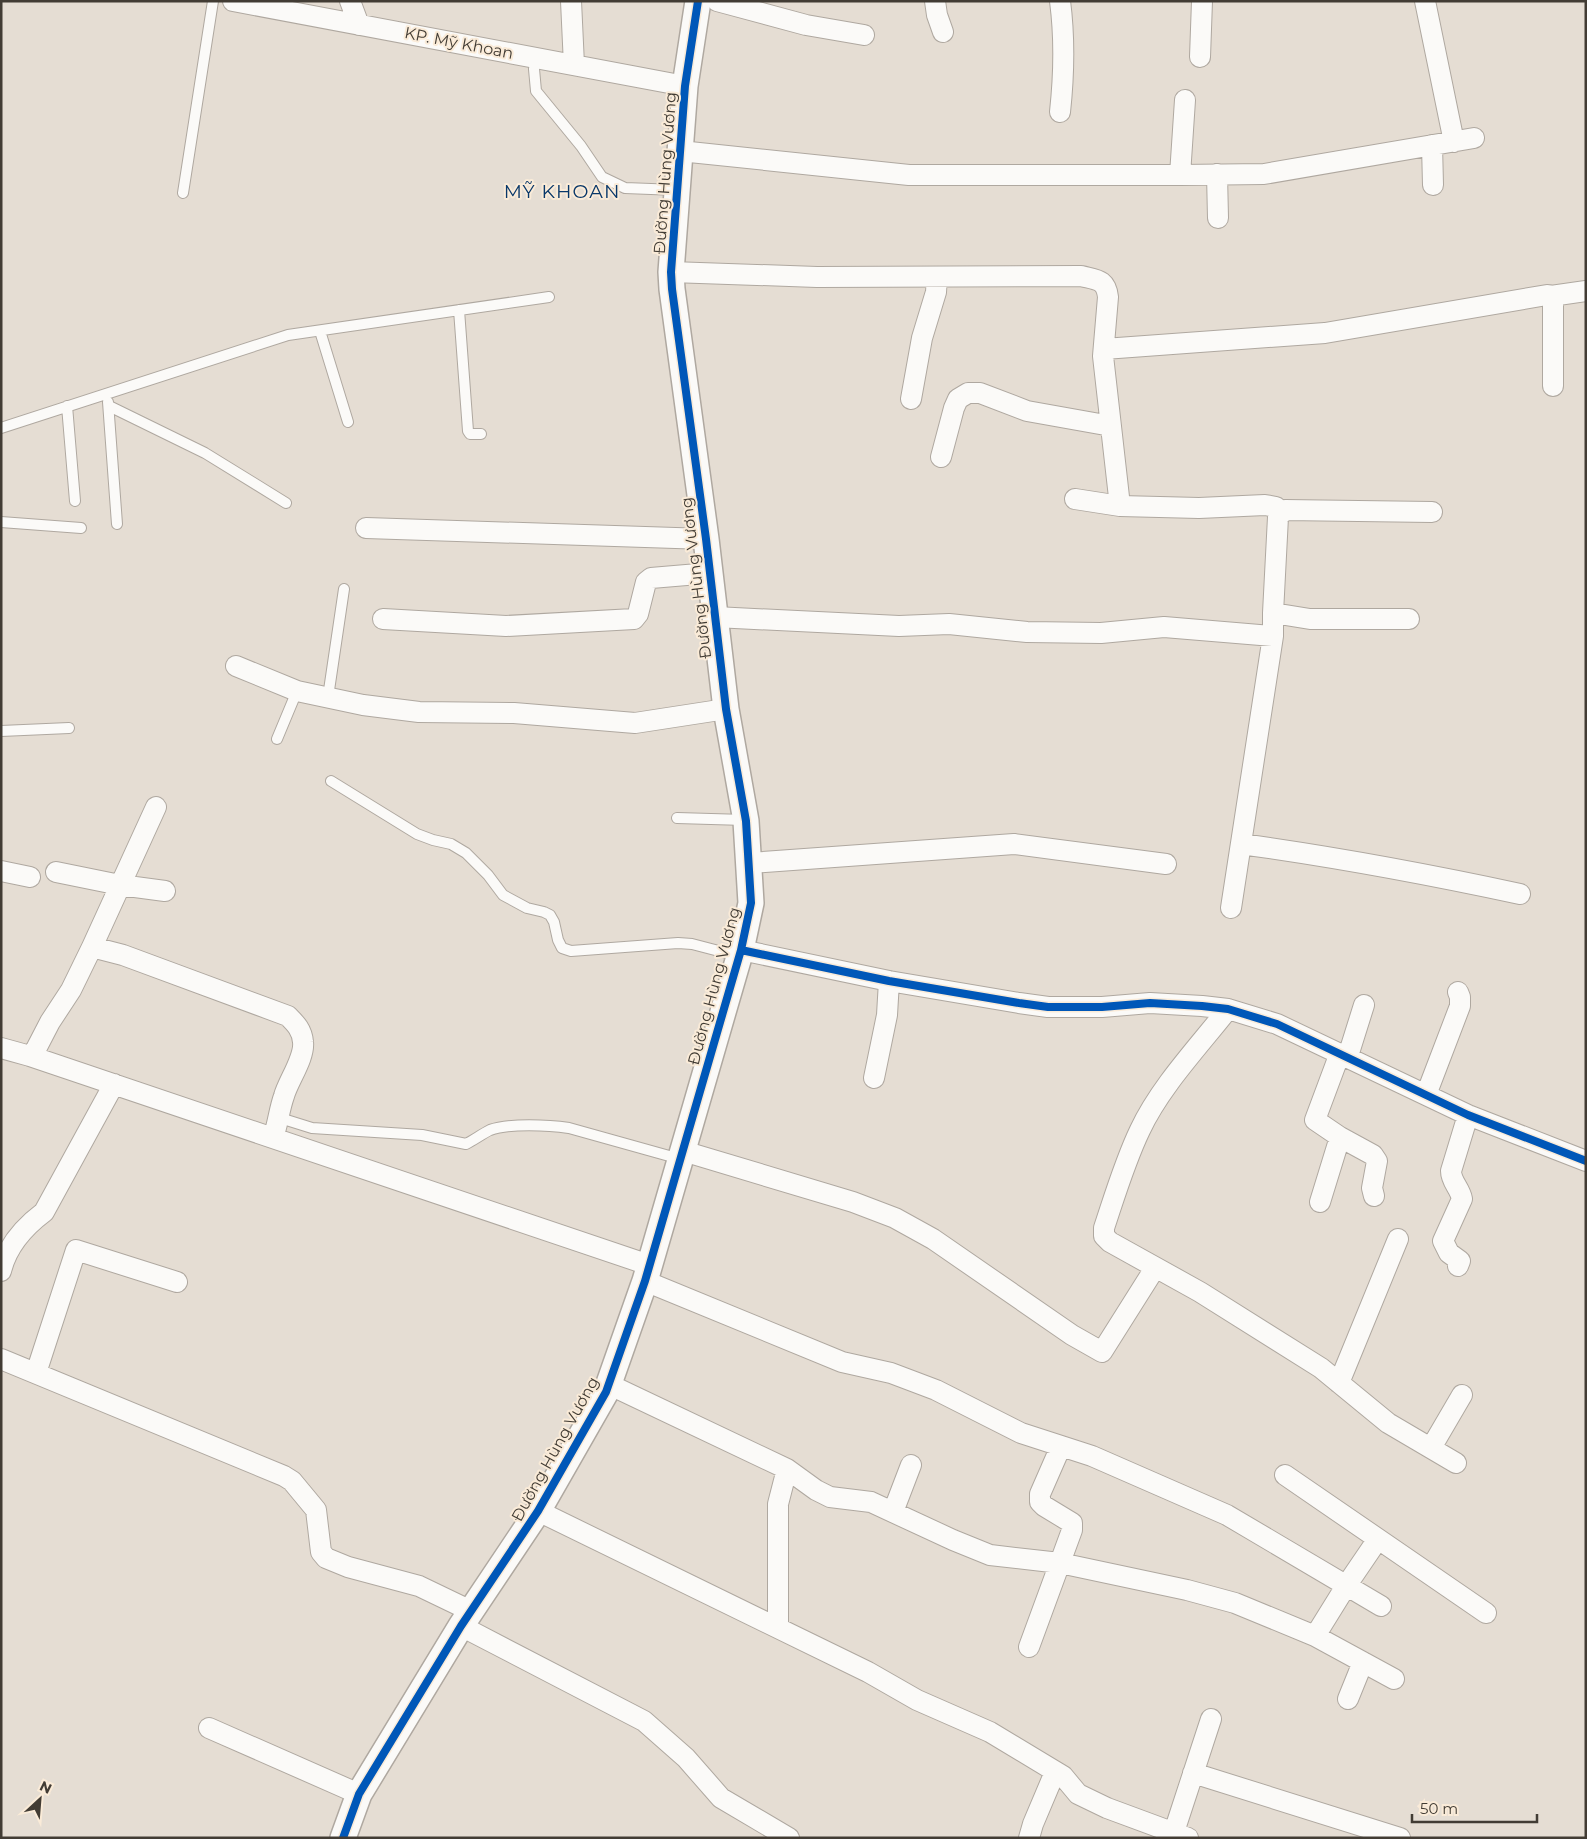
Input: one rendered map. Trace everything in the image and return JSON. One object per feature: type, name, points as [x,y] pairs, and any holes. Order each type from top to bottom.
[{"type":"street","name":"KP. Mỹ Khoan","points":[[233,1],[685,86]]},
{"type":"street","points":[[350,1],[359,24]]},
{"type":"street","points":[[571,1],[574,65]]},
{"type":"street","name":"Đường Hùng Vương","points":[[349,1835],[360,1794],[466,1619],[538,1511],[606,1392],[647,1273],[682,1155],[740,953],[750,903],[750,863],[746,820],[726,709],[671,272],[685,86],[698,1]]},
{"type":"street","points":[[717,1],[806,24],[864,35]]},
{"type":"street","points":[[935,1],[943,32]]},
{"type":"street","points":[[1060,1],[1064,32],[1060,112]]},
{"type":"street","points":[[1200,57],[1202,1]]},
{"type":"street","points":[[680,151],[909,175],[1264,174],[1464,140],[1425,1]]},
{"type":"street","points":[[1180,175],[1185,100]]},
{"type":"street","points":[[1432,145],[1433,185]]},
{"type":"street","points":[[1217,174],[1218,218]]},
{"type":"street","points":[[671,272],[817,277],[1081,276],[1101,281],[1107,288],[1108,297],[1103,356],[1120,506]]},
{"type":"street","points":[[911,399],[922,338],[936,292],[937,277]]},
{"type":"street","points":[[1104,349],[1325,334],[1547,295],[1586,291]]},
{"type":"street","points":[[1551,296],[1553,299],[1554,386]]},
{"type":"street","points":[[941,457],[954,408],[958,399],[968,393],[980,394],[1027,411],[1112,426]]},
{"type":"street","points":[[1074,499],[1120,506],[1199,508],[1265,505],[1276,507],[1281,513]]},
{"type":"street","points":[[1231,908],[1273,636],[1278,517],[1285,510],[1432,512]]},
{"type":"street","points":[[366,528],[706,539]]},
{"type":"street","points":[[383,619],[506,626],[634,619],[638,614],[648,579],[710,573]]},
{"type":"street","points":[[1273,613],[1310,619],[1409,619]]},
{"type":"street","points":[[715,617],[899,626],[950,624],[1027,632],[1101,633],[1164,627],[1273,636]]},
{"type":"street","points":[[236,666],[296,691],[363,705],[419,712],[514,713],[634,723],[726,709]]},
{"type":"street","points":[[30,1056],[35,1051],[50,1022],[71,990],[156,807]]},
{"type":"street","points":[[750,863],[1014,844],[1166,864]]},
{"type":"street","points":[[1241,844],[1335,858],[1520,894]]},
{"type":"street","points":[[1,871],[30,877]]},
{"type":"street","points":[[56,872],[165,892]]},
{"type":"street","points":[[92,947],[124,955],[288,1016],[301,1029],[304,1044],[284,1097],[280,1118],[273,1138]]},
{"type":"street","points":[[740,953],[889,981],[1048,1007],[1102,1007],[1150,1004],[1228,1009],[1277,1024],[1468,1115],[1586,1161]]},
{"type":"street","points":[[874,1078],[887,1015],[889,981]]},
{"type":"street","points":[[1426,1095],[1460,1006],[1458,992]]},
{"type":"street","points":[[1364,1005],[1315,1120],[1340,1137],[1373,1155],[1377,1161],[1372,1188],[1374,1196]]},
{"type":"street","points":[[1228,1009],[1159,1097],[1140,1129],[1123,1169],[1104,1228],[1104,1236],[1110,1242],[1232,1312],[1321,1368],[1388,1423],[1456,1463]]},
{"type":"street","points":[[1,1048],[30,1056],[273,1138],[647,1273],[842,1362],[891,1373],[936,1390],[1021,1433],[1092,1456],[1227,1515],[1381,1606]]},
{"type":"street","points":[[1,1271],[3,1262],[14,1241],[27,1225],[44,1212],[114,1084]]},
{"type":"street","points":[[1458,1266],[1460,1261],[1449,1253],[1443,1241],[1462,1199],[1451,1178],[1451,1172],[1468,1115]]},
{"type":"street","points":[[1320,1202],[1340,1137]]},
{"type":"street","points":[[682,1155],[854,1202],[895,1218],[933,1239],[1072,1336],[1099,1352],[1105,1349],[1155,1268]]},
{"type":"street","points":[[1339,1383],[1398,1239]]},
{"type":"street","points":[[36,1373],[76,1250],[177,1282]]},
{"type":"street","points":[[1,1359],[284,1476],[292,1481],[316,1510],[321,1552],[326,1558],[348,1567],[374,1572],[419,1586],[466,1619],[644,1721],[686,1758],[721,1798],[789,1838]]},
{"type":"street","points":[[608,1384],[787,1469],[816,1490],[830,1497],[871,1502],[990,1555],[1060,1562],[1187,1590],[1235,1603],[1315,1636],[1394,1679]]},
{"type":"street","points":[[1431,1448],[1462,1395]]},
{"type":"street","points":[[1030,1647],[1072,1530],[1072,1523],[1040,1502],[1061,1446]]},
{"type":"street","points":[[893,1512],[911,1465]]},
{"type":"street","points":[[778,1628],[778,1504],[787,1469]]},
{"type":"street","points":[[1285,1475],[1486,1613]]},
{"type":"street","points":[[538,1511],[868,1672],[917,1700],[990,1732],[1063,1776],[1078,1794],[1107,1808],[1181,1835],[1194,1773],[1211,1719]]},
{"type":"street","points":[[1315,1636],[1378,1539]]},
{"type":"street","points":[[1348,1699],[1363,1662]]},
{"type":"street","points":[[209,1728],[360,1794]]},
{"type":"street","points":[[1029,1838],[1055,1772]]},
{"type":"street","points":[[1194,1773],[1400,1838]]},
{"type":"lane","points":[[183,193],[213,1]]},
{"type":"lane","points":[[536,58],[534,69],[536,92],[580,146],[602,177],[624,188],[677,190]]},
{"type":"lane","points":[[1,428],[288,334],[549,297]]},
{"type":"lane","points":[[459,310],[468,431],[470,434],[482,434]]},
{"type":"lane","points":[[320,330],[348,422]]},
{"type":"lane","points":[[108,393],[117,524]]},
{"type":"lane","points":[[67,406],[75,502]]},
{"type":"lane","points":[[108,406],[205,452],[286,503]]},
{"type":"lane","points":[[1,522],[81,528]]},
{"type":"lane","points":[[328,697],[344,589]]},
{"type":"lane","points":[[277,738],[296,691]]},
{"type":"lane","points":[[1,731],[69,728]]},
{"type":"lane","points":[[331,781],[417,834],[451,844],[466,853],[488,875],[503,895],[527,908],[544,912],[550,916],[554,922],[562,948],[571,951],[678,943],[740,953]]},
{"type":"lane","points":[[677,818],[746,820]]},
{"type":"lane","points":[[280,1118],[312,1128],[413,1134],[466,1144],[488,1131],[500,1128],[552,1126],[569,1128],[682,1155]]},
{"type":"cycle path","points":[[343,1838],[359,1794],[461,1626],[538,1511],[606,1392],[645,1281],[741,950],[751,903],[746,821],[726,709],[671,272],[685,86],[698,1]]},
{"type":"cycle path","points":[[741,950],[889,981],[1048,1007],[1102,1007],[1150,1003],[1228,1009],[1277,1024],[1468,1115],[1586,1161]]},
{"type":"district","name":"MỸ KHOAN","points":[[562,191]]}]
